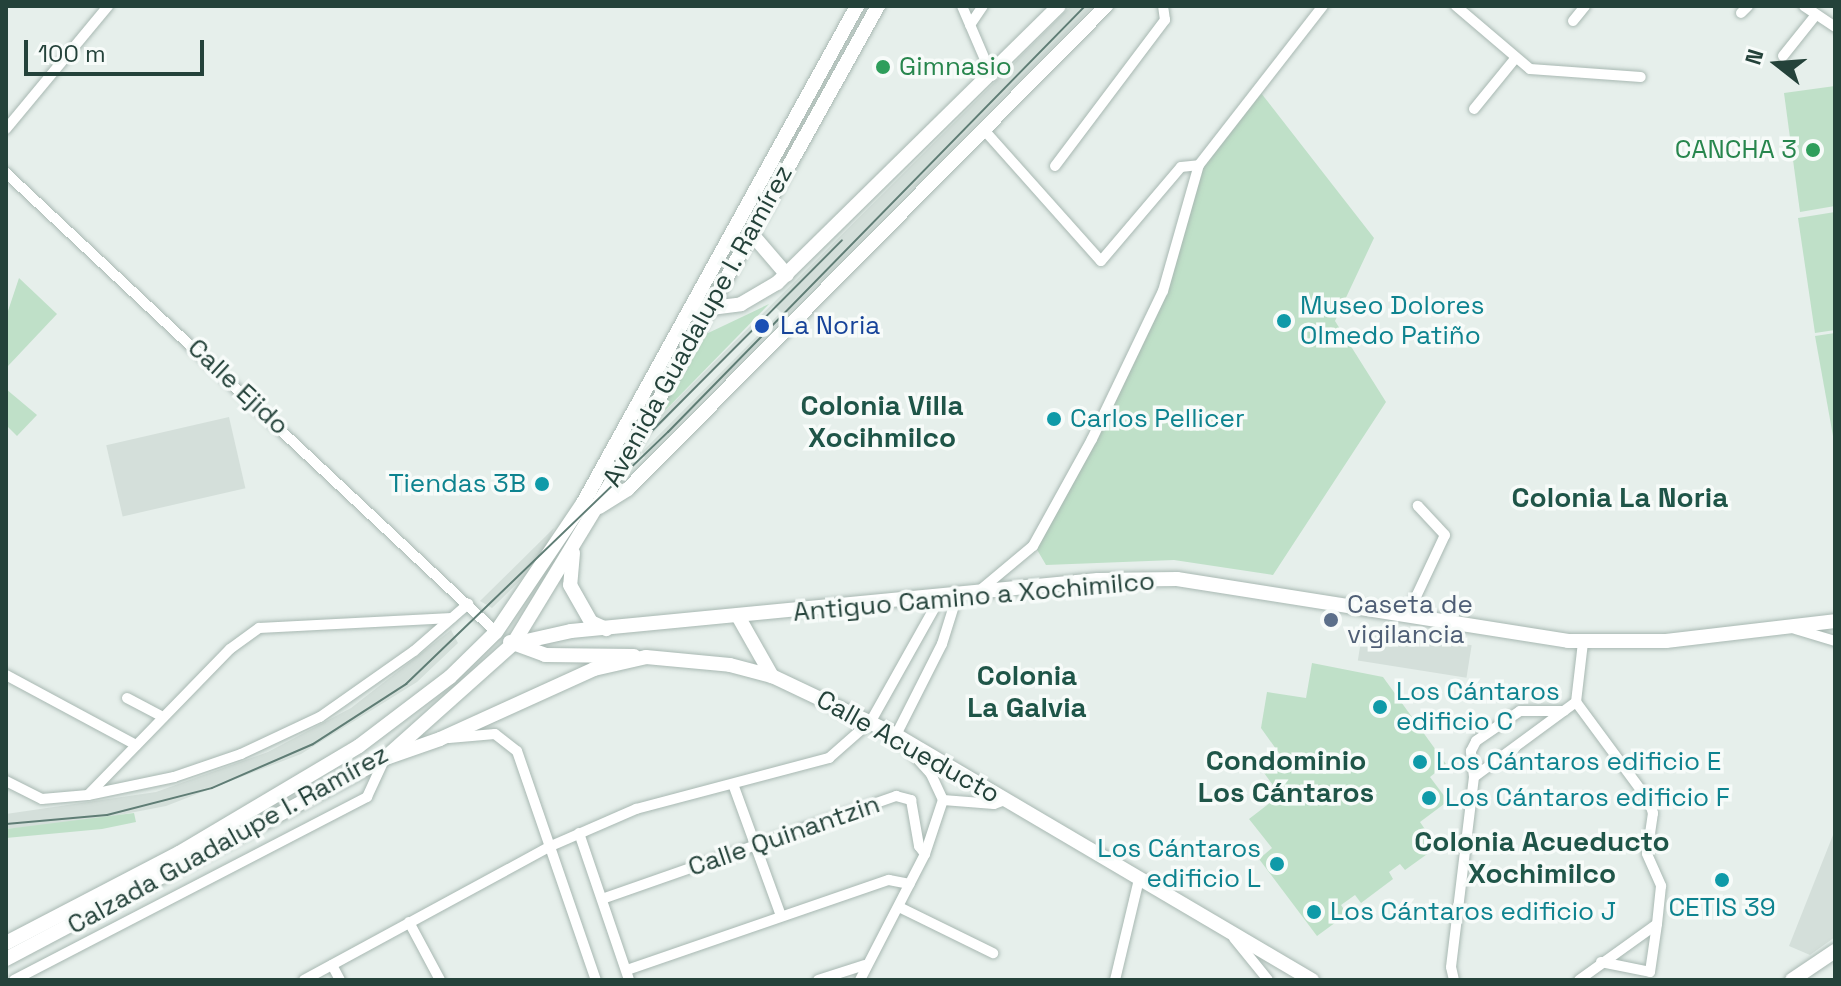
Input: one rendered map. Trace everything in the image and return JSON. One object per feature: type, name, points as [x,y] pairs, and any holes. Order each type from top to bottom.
[{"type":"main road","name":"Avenida Guadalupe I. Ramírez","points":[[496,632],[570,526],[857,6]]},
{"type":"main road","name":"Avenida Guadalupe I. Ramírez","points":[[513,644],[575,545],[878,6]]},
{"type":"main road","points":[[690,310],[741,304],[787,275],[992,76],[1059,6]]},
{"type":"main road","points":[[595,509],[628,489],[1106,6]]},
{"type":"main road","points":[[751,233],[766,257],[787,275]]},
{"type":"main road","points":[[575,545],[570,585],[586,615],[606,629]]},
{"type":"main road","name":"Antiguo Camino a Xochimilco","points":[[513,644],[606,629],[1098,580],[1177,579],[1583,642],[1666,641],[1835,621]]},
{"type":"main road","points":[[739,618],[772,676]]},
{"type":"main road","points":[[496,632],[513,644],[545,655],[646,657]]},
{"type":"main road","name":"Calzada Guadalupe I. Ramírez","points":[[6,943],[179,853],[359,746],[450,677],[496,632]]},
{"type":"main road","name":"Calzada Guadalupe I. Ramírez","points":[[6,959],[385,758],[513,644]]},
{"type":"main road","name":"Calle Acueducto","points":[[385,758],[440,739],[559,681],[646,657],[695,660],[772,676],[896,735],[1312,980]]},
{"type":"main road","points":[[1792,980],[1835,951]]},
{"type":"street","points":[[6,129],[108,6]]},
{"type":"street","points":[[962,6],[992,76]]},
{"type":"street","points":[[970,25],[983,6]]},
{"type":"street","points":[[1055,166],[1165,20],[1163,6]]},
{"type":"street","points":[[975,594],[1033,546],[1092,439],[1163,291],[1199,165],[1323,6]]},
{"type":"street","points":[[1456,6],[1514,60],[1530,69],[1641,77]]},
{"type":"street","points":[[1573,21],[1585,6]]},
{"type":"street","points":[[1804,6],[1835,27]]},
{"type":"street","points":[[1783,56],[1815,16]]},
{"type":"street","points":[[1474,109],[1514,60]]},
{"type":"street","points":[[985,131],[1101,261],[1181,167],[1199,165]]},
{"type":"street","name":"Calle Ejido","points":[[6,173],[496,632]]},
{"type":"street","points":[[1407,616],[1445,535],[1418,506]]},
{"type":"street","points":[[860,980],[865,965],[925,854],[943,800],[931,774],[896,735],[942,644],[957,596]]},
{"type":"street","points":[[304,980],[579,833],[659,801],[829,758],[871,721],[940,598]]},
{"type":"street","points":[[6,781],[42,799],[88,795],[201,768],[320,717],[468,604]]},
{"type":"street","points":[[88,795],[230,649],[259,628],[452,618]]},
{"type":"street","points":[[1791,627],[1835,641]]},
{"type":"street","points":[[1583,642],[1576,702],[1649,801],[1653,813],[1647,854],[1661,886],[1650,972],[1601,962]]},
{"type":"street","points":[[6,675],[136,745]]},
{"type":"street","points":[[127,698],[163,717]]},
{"type":"street","points":[[1474,777],[1576,702]]},
{"type":"street","points":[[1454,980],[1451,967],[1474,777],[1471,751],[1476,741],[1520,711],[1564,711]]},
{"type":"street","points":[[440,739],[495,734],[511,741],[551,846],[596,980]]},
{"type":"street","points":[[14,980],[367,797],[385,758]]},
{"type":"street","points":[[733,784],[758,845],[781,916]]},
{"type":"street","name":"Calle Quinantzin","points":[[602,899],[905,796],[925,854]]},
{"type":"street","points":[[943,800],[994,804],[1005,800]]},
{"type":"street","points":[[579,833],[628,975],[781,916],[889,880],[910,884]]},
{"type":"street","points":[[1115,980],[1139,879]]},
{"type":"street","points":[[899,907],[993,953]]},
{"type":"street","points":[[409,922],[440,980]]},
{"type":"street","points":[[1579,980],[1657,924]]},
{"type":"street","points":[[1228,930],[1268,980]]},
{"type":"street","points":[[332,965],[340,980]]},
{"type":"street","points":[[818,980],[865,965]]},
{"type":"shaded area","points":[[1071,6],[1093,6],[645,458],[642,452],[781,312],[774,306],[650,436],[647,429]]},
{"type":"shaded area","points":[[229,417],[245,488],[123,516],[106,445]]},
{"type":"shaded area","points":[[554,528],[540,561],[492,608],[480,601]]},
{"type":"shaded area","points":[[1363,628],[1472,645],[1466,678],[1358,661]]},
{"type":"shaded area","points":[[451,630],[458,643],[417,682],[301,754],[166,806],[78,823],[6,829],[6,814],[156,792],[268,752],[351,708]]},
{"type":"shaded area","points":[[1835,830],[1835,937],[1810,955],[1789,946]]},
{"type":"green space","name":"CANCHA 3","points":[[1835,86],[1835,206],[1800,212],[1784,93]]},
{"type":"green space","points":[[1261,93],[1374,238],[1335,321],[1386,402],[1273,575],[1174,560],[1046,565],[1032,541],[1145,328],[1179,251],[1195,175]]},
{"type":"green space","points":[[1835,212],[1835,330],[1815,333],[1798,218]]},
{"type":"green space","points":[[19,278],[57,314],[8,366],[6,317]]},
{"type":"green space","points":[[769,304],[734,340],[648,428],[704,335]]},
{"type":"green space","points":[[1835,333],[1835,447],[1815,336]]},
{"type":"green space","points":[[6,389],[37,415],[17,436],[6,425]]},
{"type":"green space","points":[[1312,663],[1383,677],[1446,764],[1430,777],[1448,801],[1420,822],[1437,847],[1405,870],[1400,864],[1389,872],[1393,879],[1361,903],[1355,895],[1341,905],[1347,914],[1317,936],[1259,859],[1272,848],[1249,819],[1280,795],[1262,770],[1281,756],[1261,728],[1267,692],[1306,698]]},
{"type":"green space","points":[[134,813],[136,822],[102,829],[6,838],[6,829]]},
{"type":"tram line","points":[[6,824],[107,815],[212,788],[313,744],[406,684],[668,432],[1085,6]]},
{"type":"tram line","points":[[616,467],[842,240]]},
{"type":"place","name":"Gimnasio","points":[[883,67]]},
{"type":"place","name":"CANCHA 3","points":[[1813,150]]},
{"type":"place","name":"Museo Dolores Olmedo Patiño","points":[[1284,321]]},
{"type":"place","name":"La Noria","points":[[762,326]]},
{"type":"place","name":"Carlos Pellicer","points":[[1054,419]]},
{"type":"place","name":"Tiendas 3B","points":[[542,484]]},
{"type":"place","name":"Caseta de vigilancia","points":[[1331,620]]},
{"type":"place","name":"Los Cántaros edificio C","points":[[1380,707]]},
{"type":"place","name":"Los Cántaros edificio E","points":[[1420,762]]},
{"type":"place","name":"Los Cántaros edificio F","points":[[1429,798]]},
{"type":"place","name":"Los Cántaros edificio L","points":[[1277,864]]},
{"type":"place","name":"CETIS 39","points":[[1722,880]]},
{"type":"place","name":"Los Cántaros edificio J","points":[[1314,912]]},
{"type":"district","name":"Colonia Villa Xocihmilco","points":[[882,421]]},
{"type":"district","name":"Colonia La Noria","points":[[1620,497]]},
{"type":"district","name":"Colonia La Galvia","points":[[1027,691]]},
{"type":"district","name":"Condominio Los Cántaros","points":[[1286,776]]},
{"type":"district","name":"Colonia Acueducto Xochimilco","points":[[1542,857]]}]
